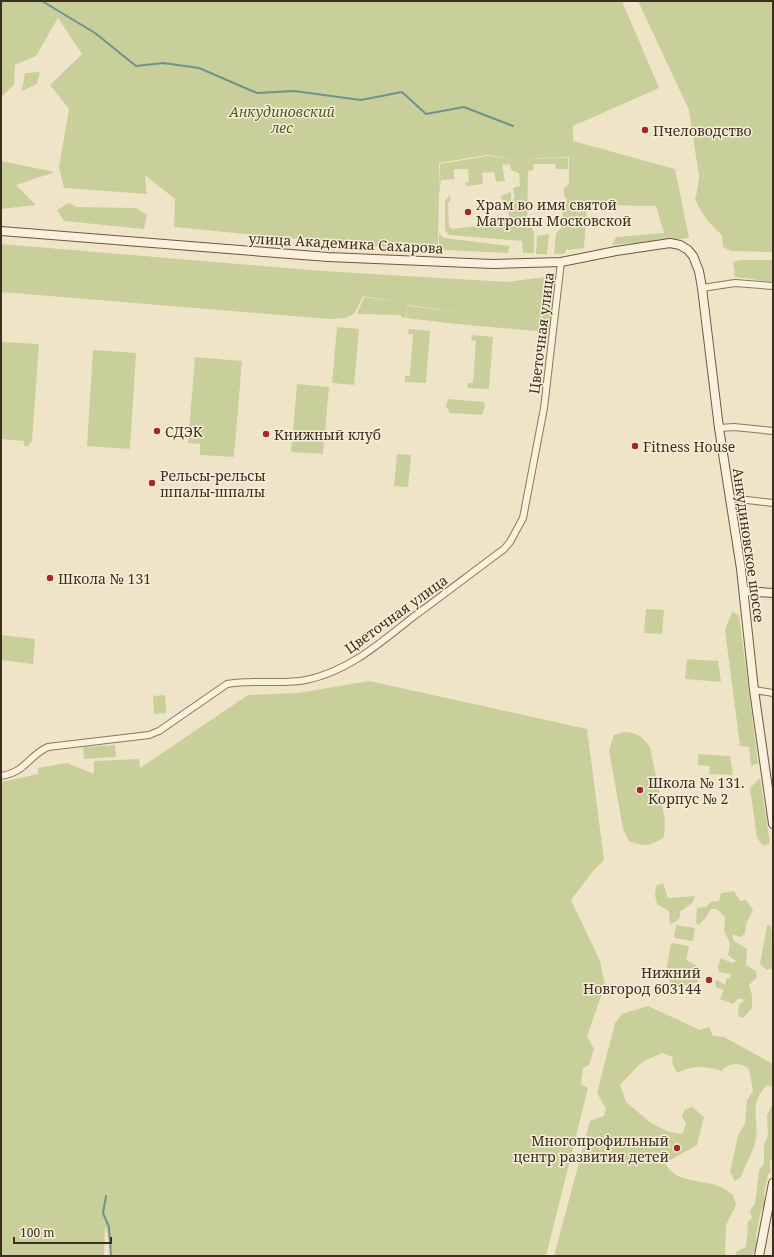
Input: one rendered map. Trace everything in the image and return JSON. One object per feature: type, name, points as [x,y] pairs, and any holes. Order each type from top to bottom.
[{"type":"main road","name":"улица Академика Сахарова","points":[[1,231],[328,257],[493,264],[561,262],[616,251],[670,244],[680,245],[688,250]]},
{"type":"main road","name":"Анкудиновское шоссе","points":[[688,250],[693,256],[699,271],[702,288],[719,428],[744,591],[754,690],[773,824]]},
{"type":"main road","points":[[744,591],[773,593]]},
{"type":"main road","points":[[759,1256],[773,1183]]},
{"type":"street","name":"Цветочная улица","points":[[1,776],[21,769],[41,750],[48,747],[149,735],[159,731],[227,684],[237,682],[307,680],[348,664],[374,649],[504,549],[510,542],[523,518],[544,408],[561,262]]},
{"type":"street","points":[[702,288],[735,283],[773,286]]},
{"type":"street","points":[[719,428],[734,427],[773,431]]},
{"type":"street","points":[[730,498],[773,503]]},
{"type":"street","points":[[754,690],[773,693]]},
{"type":"green space","name":"Анкудиновский лес","points":[[1,1],[622,1],[659,88],[573,126],[573,141],[675,169],[689,238],[612,245],[616,237],[664,233],[656,206],[587,205],[584,248],[568,250],[568,248],[564,254],[554,254],[556,233],[561,228],[563,209],[567,199],[564,196],[564,188],[569,184],[569,157],[514,159],[568,158],[568,169],[556,169],[555,164],[534,164],[533,170],[528,171],[527,227],[532,228],[534,235],[534,253],[523,253],[522,241],[449,235],[445,230],[445,201],[450,195],[450,201],[448,203],[449,226],[452,229],[485,225],[487,219],[500,217],[501,220],[509,219],[508,212],[504,212],[501,196],[511,192],[511,200],[515,199],[513,188],[520,186],[519,173],[511,170],[510,164],[502,165],[505,181],[496,182],[494,172],[482,173],[483,184],[466,186],[465,183],[469,182],[468,169],[454,169],[454,179],[441,180],[439,194],[438,246],[388,245],[391,248],[174,227],[175,199],[145,175],[147,194],[64,188],[59,167],[69,109],[50,85],[82,54],[58,18],[36,56],[15,65],[14,85],[1,97]],"holes":[[[487,155],[513,159],[487,156],[440,164],[439,189],[439,163]]]},
{"type":"green space","points":[[638,1],[773,1],[773,254],[771,252],[731,251],[723,247],[722,235],[706,218],[697,204],[695,199],[699,176],[689,110]]},
{"type":"green space","points":[[40,72],[37,84],[22,91],[25,73]]},
{"type":"green space","points":[[1,161],[55,172],[16,185],[36,205],[1,209]]},
{"type":"green space","points":[[69,203],[76,207],[136,208],[147,215],[144,229],[64,221],[57,210]]},
{"type":"green space","points":[[439,233],[444,238],[510,246],[508,253],[444,250],[439,248]]},
{"type":"green space","points":[[549,234],[547,254],[536,254],[537,236]]},
{"type":"green space","points":[[1,244],[323,271],[507,282],[545,277],[549,279],[552,285],[553,299],[547,335],[538,335],[537,331],[406,318],[408,306],[458,312],[408,305],[405,318],[401,317],[401,315],[357,314],[364,297],[404,303],[363,296],[352,315],[344,318],[330,319],[1,292]]},
{"type":"green space","points":[[741,260],[773,260],[773,282],[735,277],[733,262]]},
{"type":"green space","points":[[337,327],[359,329],[354,385],[332,383]]},
{"type":"green space","points":[[409,329],[430,331],[426,383],[405,382],[405,376],[410,376],[413,334],[408,334]]},
{"type":"green space","points":[[472,335],[493,337],[489,389],[467,388],[468,383],[473,383],[476,341],[471,340]]},
{"type":"green space","points":[[1,342],[39,344],[32,441],[28,446],[24,446],[24,441],[1,439]]},
{"type":"green space","points":[[93,350],[136,353],[130,449],[87,446]]},
{"type":"green space","points":[[195,357],[242,361],[234,457],[200,455],[200,444],[188,443]]},
{"type":"green space","points":[[297,384],[329,387],[323,454],[291,452]]},
{"type":"green space","points":[[448,399],[484,402],[485,407],[482,415],[450,413],[446,406]]},
{"type":"green space","points":[[397,454],[411,455],[408,487],[394,486]]},
{"type":"green space","points":[[646,609],[664,610],[662,634],[644,633]]},
{"type":"green space","points":[[732,612],[739,615],[758,763],[751,766],[749,747],[740,746],[725,630]]},
{"type":"green space","points":[[1,635],[35,639],[33,664],[1,660]]},
{"type":"green space","points":[[687,659],[718,661],[721,682],[685,679]]},
{"type":"green space","points":[[369,681],[587,729],[604,860],[593,871],[571,900],[600,961],[605,985],[587,1036],[594,1049],[589,1065],[583,1068],[581,1084],[588,1088],[546,1256],[113,1256],[105,1226],[104,1256],[1,1256],[1,782],[38,774],[38,768],[67,763],[94,774],[94,761],[139,759],[140,768],[248,695],[298,693]]},
{"type":"green space","points":[[165,695],[166,713],[154,714],[153,696]]},
{"type":"green space","points":[[623,732],[638,735],[650,747],[665,820],[664,837],[655,843],[647,845],[629,841],[623,829],[609,750],[614,735]]},
{"type":"green space","points":[[115,745],[116,757],[84,759],[83,747]]},
{"type":"green space","points":[[698,754],[730,756],[733,775],[709,774],[710,766],[698,765]]},
{"type":"green space","points":[[760,778],[770,843],[763,846],[757,838],[750,788]]},
{"type":"green space","points":[[663,883],[668,898],[695,896],[693,902],[680,912],[680,917],[678,920],[670,924],[669,911],[657,904],[655,895],[656,886]]},
{"type":"green space","points":[[734,891],[740,901],[746,900],[753,910],[746,924],[745,934],[740,937],[732,934],[734,941],[747,949],[746,965],[756,971],[757,977],[749,985],[752,995],[752,1008],[743,1018],[738,1016],[739,1005],[744,1000],[739,998],[733,1004],[720,999],[724,990],[716,987],[715,981],[717,980],[725,985],[727,978],[730,978],[731,974],[719,972],[718,966],[721,958],[732,963],[736,961],[728,955],[730,943],[724,931],[725,917],[717,909],[711,909],[705,919],[698,925],[696,922],[697,908],[706,907],[711,902],[719,901],[721,893]]},
{"type":"green space","points":[[676,925],[695,928],[693,941],[674,938]]},
{"type":"green space","points":[[767,925],[770,925],[773,934],[771,939],[773,940],[773,968],[767,970],[760,964]]},
{"type":"green space","points":[[671,943],[689,946],[686,960],[699,967],[698,982],[679,986],[672,984],[669,981],[672,977],[680,976],[666,973]]},
{"type":"green space","name":"Многопрофильный центр развития детей","points":[[648,1006],[700,1030],[709,1027],[713,1036],[724,1037],[773,1064],[773,1087],[767,1085],[761,1092],[756,1105],[757,1131],[755,1144],[741,1177],[735,1181],[730,1172],[738,1136],[745,1123],[747,1100],[753,1091],[749,1069],[742,1065],[735,1064],[724,1068],[721,1071],[699,1067],[683,1070],[677,1073],[672,1063],[673,1057],[662,1053],[642,1062],[620,1085],[626,1102],[651,1123],[669,1132],[682,1134],[686,1124],[682,1116],[685,1109],[692,1107],[704,1117],[697,1145],[665,1163],[676,1175],[715,1185],[723,1188],[733,1195],[736,1205],[726,1225],[725,1256],[554,1256],[590,1121],[604,1116],[606,1109],[597,1093],[615,1023],[622,1014]]},
{"type":"green space","points":[[773,1103],[773,1159],[770,1161],[771,1171],[768,1175],[764,1193],[765,1204],[760,1214],[756,1236],[757,1247],[752,1256],[736,1256],[736,1252],[746,1247],[748,1229],[747,1223],[752,1218],[750,1210],[755,1204],[759,1171],[764,1163],[764,1145],[768,1136],[767,1115]]},
{"type":"waterway","points":[[42,1],[95,33],[136,66],[163,63],[199,68],[257,93],[294,91],[361,100],[402,92],[426,114],[464,107],[513,126]]},
{"type":"waterway","points":[[106,1196],[103,1213],[109,1227],[111,1256]]},
{"type":"place","name":"Пчеловодство","points":[[645,130]]},
{"type":"place","name":"Храм во имя святой Матроны Московской","points":[[468,212]]},
{"type":"place","name":"СДЭК","points":[[157,431]]},
{"type":"place","name":"Книжный клуб","points":[[266,434]]},
{"type":"place","name":"Fitness House","points":[[635,446]]},
{"type":"place","name":"Рельсы-рельсы шпалы-шпалы","points":[[152,483]]},
{"type":"place","name":"Школа № 131","points":[[50,578]]},
{"type":"place","name":"Школа № 131. Корпус № 2","points":[[640,790]]},
{"type":"place","name":"Нижний Новгород 603144","points":[[709,980]]},
{"type":"place","name":"Многопрофильный центр развития детей","points":[[677,1148]]}]
